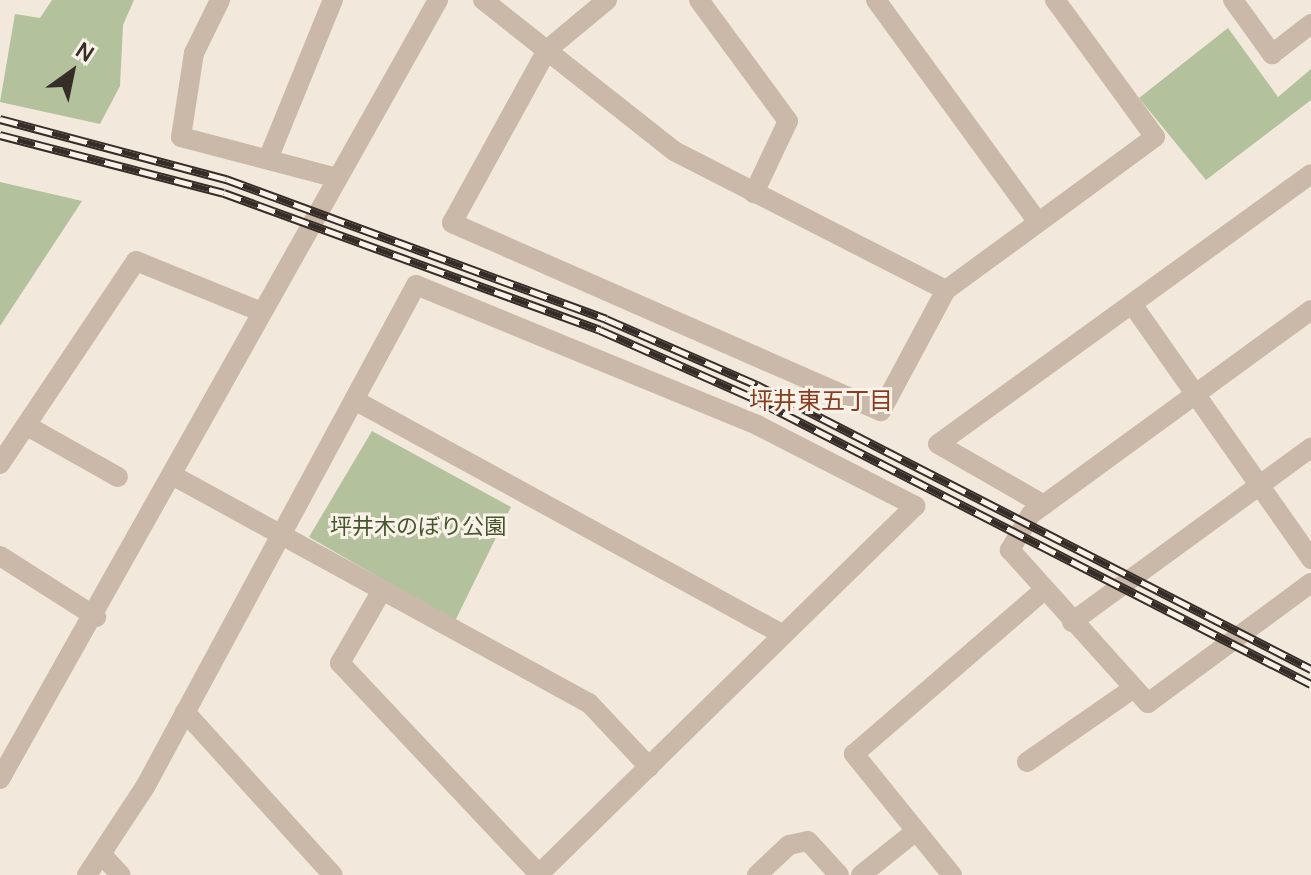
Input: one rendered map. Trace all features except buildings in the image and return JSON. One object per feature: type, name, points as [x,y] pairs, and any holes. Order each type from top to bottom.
[{"type":"street","points":[[220,0],[194,53],[181,137],[333,177]]},
{"type":"street","points":[[268,159],[333,0]]},
{"type":"street","points":[[0,779],[96,617],[333,177],[438,0]]},
{"type":"street","points":[[483,0],[674,151],[946,290]]},
{"type":"street","points":[[607,0],[547,50],[452,223],[881,411],[946,290],[1155,137],[1055,0]]},
{"type":"street","points":[[699,0],[788,121],[754,193]]},
{"type":"street","points":[[876,0],[1037,221]]},
{"type":"street","points":[[1233,0],[1272,54],[1311,24]]},
{"type":"street","points":[[1044,505],[938,444],[1311,174]]},
{"type":"street","points":[[0,464],[29,427],[136,261],[259,311]]},
{"type":"street","points":[[87,875],[103,856],[185,712],[279,535],[358,402],[416,285],[757,425],[915,506],[539,874],[340,663],[381,592]]},
{"type":"street","points":[[1132,304],[1311,559]]},
{"type":"street","points":[[1311,310],[1044,505],[1010,550],[1131,690],[1148,703],[1311,583]]},
{"type":"street","points":[[358,402],[782,634]]},
{"type":"street","points":[[29,427],[118,477]]},
{"type":"street","points":[[1072,622],[1311,448]]},
{"type":"street","points":[[172,475],[589,703],[649,767]]},
{"type":"street","points":[[0,556],[96,617]]},
{"type":"street","points":[[952,875],[854,754],[1044,590]]},
{"type":"street","points":[[1027,762],[1131,690]]},
{"type":"street","points":[[185,712],[333,875]]},
{"type":"street","points":[[861,875],[916,831]]},
{"type":"street","points":[[757,875],[789,845],[808,841],[839,875]]},
{"type":"street","points":[[103,856],[121,875]]},
{"type":"green space","points":[[52,0],[134,0],[123,25],[120,86],[100,124],[0,102],[15,14],[40,18]]},
{"type":"green space","points":[[1228,28],[1278,97],[1311,69],[1311,100],[1206,180],[1139,98]]},
{"type":"green space","points":[[0,182],[82,201],[0,326]]},
{"type":"green space","name":"坪井木のぼり公園","points":[[372,431],[511,507],[455,621],[309,537]]},
{"type":"railway","points":[[0,119],[226,179],[606,319],[757,385],[1311,669]]},
{"type":"railway","points":[[0,135],[224,193],[600,330],[751,397],[1311,684]]},
{"type":"district","name":"坪井東五丁目","points":[[821,400]]}]
